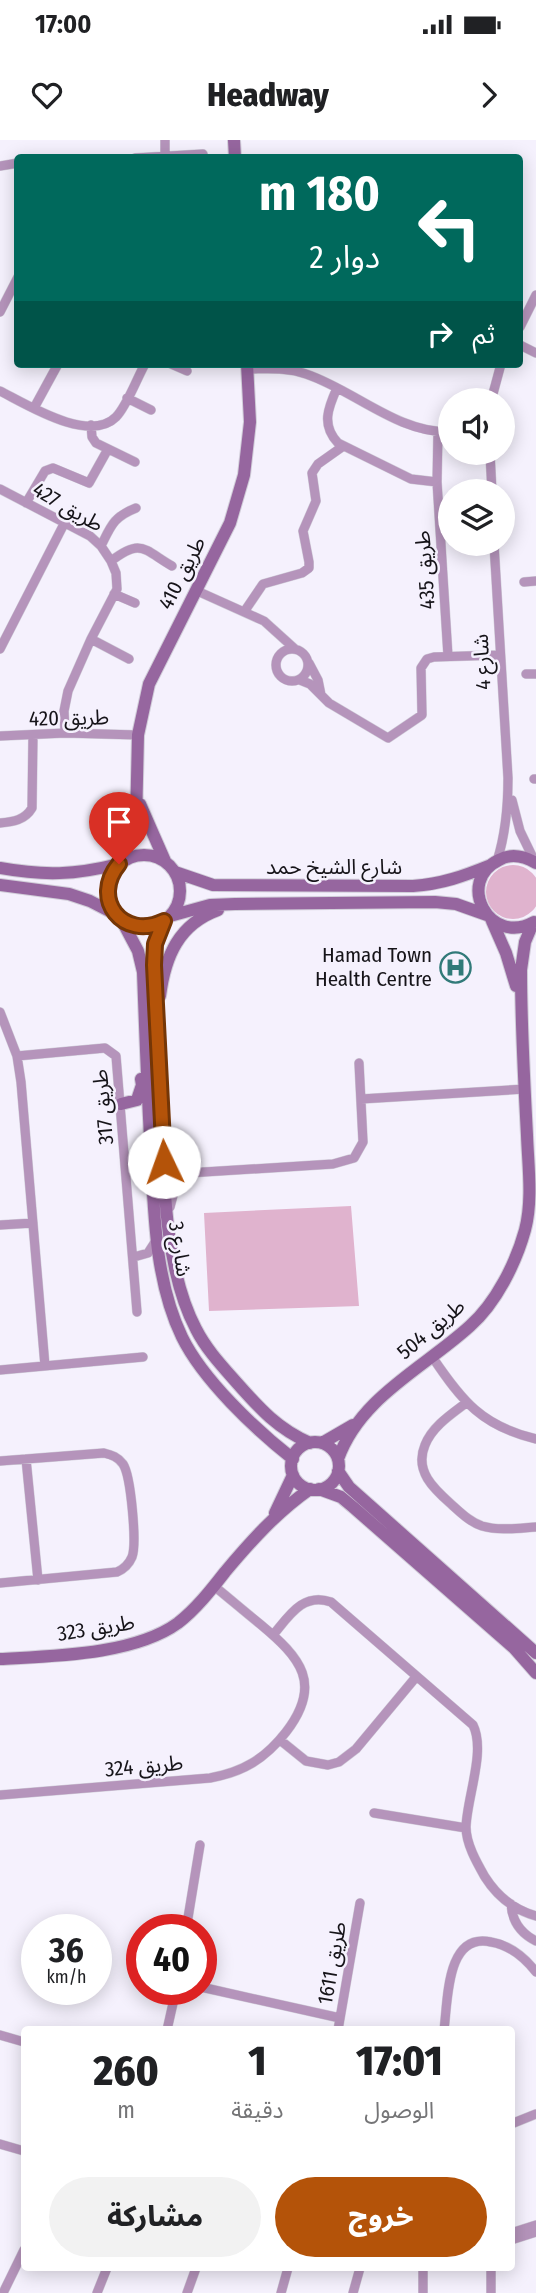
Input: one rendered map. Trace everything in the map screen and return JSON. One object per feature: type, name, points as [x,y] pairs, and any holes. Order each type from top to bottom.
[{"type":"street","points":[[0,312],[14,285]]},
{"type":"street","points":[[523,321],[536,295]]},
{"type":"street","points":[[34,408],[56,368]]},
{"type":"street","points":[[0,391],[67,423],[91,425],[107,422],[117,416],[143,368]]},
{"type":"street","points":[[180,368],[187,371]]},
{"type":"street","name":"طريق 410","points":[[121,862],[133,836],[138,797],[138,735],[149,684],[230,523],[244,475],[250,422],[247,368]]},
{"type":"street","points":[[259,368],[296,371],[337,388],[408,424],[438,432]]},
{"type":"street","points":[[495,388],[501,368]]},
{"type":"street","points":[[337,388],[327,412],[327,424],[334,439],[342,447],[411,479],[437,482]]},
{"type":"street","points":[[127,398],[151,410]]},
{"type":"street","points":[[91,425],[94,440],[135,462]]},
{"type":"street","name":"طريق 435","points":[[438,432],[437,482],[448,656]]},
{"type":"street","points":[[244,612],[263,584],[302,573],[309,568],[303,531],[316,500],[312,473],[318,464],[342,447]]},
{"type":"street","points":[[26,503],[48,468],[89,483],[108,449]]},
{"type":"street","name":"طريق 427","points":[[0,489],[90,536],[101,546],[111,561],[117,582],[114,594]]},
{"type":"street","points":[[101,546],[114,520],[136,508]]},
{"type":"street","points":[[0,649],[65,522]]},
{"type":"street","points":[[111,561],[134,547],[143,549],[172,566]]},
{"type":"street","name":"شارع 4","points":[[494,863],[502,845],[508,815],[495,556]]},
{"type":"street","points":[[524,582],[536,581]]},
{"type":"street","points":[[195,590],[268,624],[304,654],[316,675],[321,697]]},
{"type":"street","points":[[65,733],[64,711],[68,691],[114,594],[135,603]]},
{"type":"street","points":[[279,635],[281,653],[275,666],[279,677],[290,682],[300,680],[310,684],[321,697],[383,737],[390,737],[422,715],[421,672],[424,662],[430,657],[499,655]]},
{"type":"street","points":[[91,639],[129,659]]},
{"type":"street","points":[[281,653],[295,649]]},
{"type":"street","points":[[300,680],[307,670],[307,661]]},
{"type":"street","name":"طريق 420","points":[[0,736],[65,733],[138,735]]},
{"type":"street","points":[[0,823],[18,820],[32,808],[33,735]]},
{"type":"street","name":"شارع 4","points":[[508,778],[520,831],[535,862]]},
{"type":"street","name":"طريق 410","points":[[138,797],[166,861]]},
{"type":"street","points":[[0,868],[51,875],[74,874],[121,862],[140,854],[158,856],[175,872],[180,890],[179,900],[167,919],[147,927],[138,927],[90,901],[69,894],[0,885]]},
{"type":"street","points":[[494,863],[516,856],[535,862]]},
{"type":"street","points":[[119,917],[111,908],[107,889],[113,871],[121,862]]},
{"type":"street","name":"شارع الشيخ حمد","points":[[175,872],[213,885],[413,886],[438,885],[494,863]]},
{"type":"street","name":"طريق 504","points":[[494,863],[482,876],[480,903],[506,953],[521,1003]]},
{"type":"street","name":"شارع الشيخ حمد","points":[[167,919],[209,905],[435,902],[456,904],[510,928],[534,922]]},
{"type":"street","points":[[156,1028],[162,981],[173,947],[182,933],[204,915],[235,904]]},
{"type":"street","name":"شارع 3","points":[[119,917],[140,958],[158,1238],[170,1306],[190,1350],[229,1399],[293,1459]]},
{"type":"street","name":"شارع 3","points":[[167,919],[155,944],[156,1028],[168,1216],[174,1264],[182,1293],[195,1328],[215,1357],[261,1410],[285,1431],[316,1443]]},
{"type":"street","name":"طريق 504","points":[[338,1465],[349,1433],[356,1422],[402,1378],[433,1357],[473,1323],[493,1298],[513,1262],[525,1229],[528,1191],[521,958],[534,922]]},
{"type":"street","points":[[0,1012],[17,1056],[45,1366]]},
{"type":"street","points":[[121,1104],[131,1103],[140,1094],[142,1085],[139,1046],[144,1020]]},
{"type":"street","name":"طريق 317","points":[[17,1056],[110,1049],[117,1060],[137,1312]]},
{"type":"street","points":[[168,1216],[174,1185],[188,1173],[347,1161],[354,1158],[363,1142],[359,1063]]},
{"type":"street","points":[[361,1099],[525,1089]]},
{"type":"street","points":[[164,1147],[174,1166],[188,1173]]},
{"type":"street","points":[[0,1225],[33,1223]]},
{"type":"street","points":[[134,1257],[148,1253],[158,1238]]},
{"type":"street","points":[[134,1257],[144,1258],[161,1266]]},
{"type":"street","points":[[0,1370],[143,1357]]},
{"type":"street","points":[[433,1357],[466,1403],[484,1417],[514,1432],[536,1439]]},
{"type":"street","points":[[466,1403],[440,1424],[425,1444],[422,1466],[427,1481],[466,1517],[482,1526],[500,1529],[536,1527]]},
{"type":"street","name":"طريق 504","points":[[316,1443],[356,1422]]},
{"type":"street","points":[[536,1653],[349,1487],[329,1447],[316,1443],[299,1448],[293,1459],[293,1475],[300,1484],[341,1497],[514,1648],[536,1673]]},
{"type":"street","points":[[0,1461],[104,1453],[114,1456],[128,1475],[134,1550],[127,1566],[111,1573],[0,1583]]},
{"type":"street","points":[[26,1459],[38,1580]]},
{"type":"street","points":[[314,1489],[334,1481],[338,1465]]},
{"type":"street","name":"طريق 323","points":[[0,1659],[111,1649],[147,1640],[178,1623],[214,1587],[272,1518],[293,1475]]},
{"type":"street","name":"طريق 323","points":[[272,1518],[314,1489]]},
{"type":"street","name":"طريق 324","points":[[0,1795],[229,1774],[248,1768],[262,1758],[280,1740],[302,1708],[305,1682],[296,1658],[273,1635],[214,1587]]},
{"type":"street","points":[[273,1635],[301,1604],[312,1599],[331,1602],[473,1725],[478,1742],[466,1828],[470,1847],[490,1884],[520,1911],[536,1914]]},
{"type":"street","points":[[280,1740],[306,1761],[328,1765],[339,1762],[356,1749],[416,1677]]},
{"type":"street","points":[[373,1813],[466,1828]]},
{"type":"street","points":[[190,1914],[201,1845]]},
{"type":"street","name":"طريق 1611","points":[[339,2026],[360,1903]]},
{"type":"street","points":[[511,1904],[515,1924],[536,1941]]},
{"type":"street","points":[[445,2026],[456,1956],[469,1943],[496,1943],[515,1952],[536,1972]]},
{"type":"street","points":[[217,1991],[340,2018]]},
{"type":"street","points":[[168,2026],[173,2005]]},
{"type":"street","points":[[0,2035],[21,2041]]},
{"type":"street","points":[[515,2122],[536,2114]]},
{"type":"street","points":[[0,2144],[21,2150]]},
{"type":"street","points":[[515,2232],[536,2225]]},
{"type":"street","points":[[515,2238],[536,2232]]},
{"type":"street","points":[[3,2293],[21,2256]]},
{"type":"street","points":[[97,2293],[106,2271]]},
{"type":"street","points":[[187,2293],[195,2271]]},
{"type":"street","points":[[281,2293],[287,2271]]},
{"type":"street","points":[[353,2293],[359,2271]]},
{"type":"street","points":[[423,2271],[423,2293]]},
{"type":"street","points":[[491,2271],[491,2293]]},
{"type":"shaded area","points":[[513,865],[532,873],[537,880],[537,904],[532,911],[513,919],[494,911],[486,892],[494,873]]},
{"type":"shaded area","points":[[351,1206],[359,1306],[209,1311],[204,1213]]},
{"type":"place","name":"Hamad Town Health Centre","points":[[455,967]]},
{"type":"route","points":[[119,864],[113,871],[107,889],[111,908],[117,916],[138,927],[164,921],[155,944],[154,965],[164,1162]]}]
